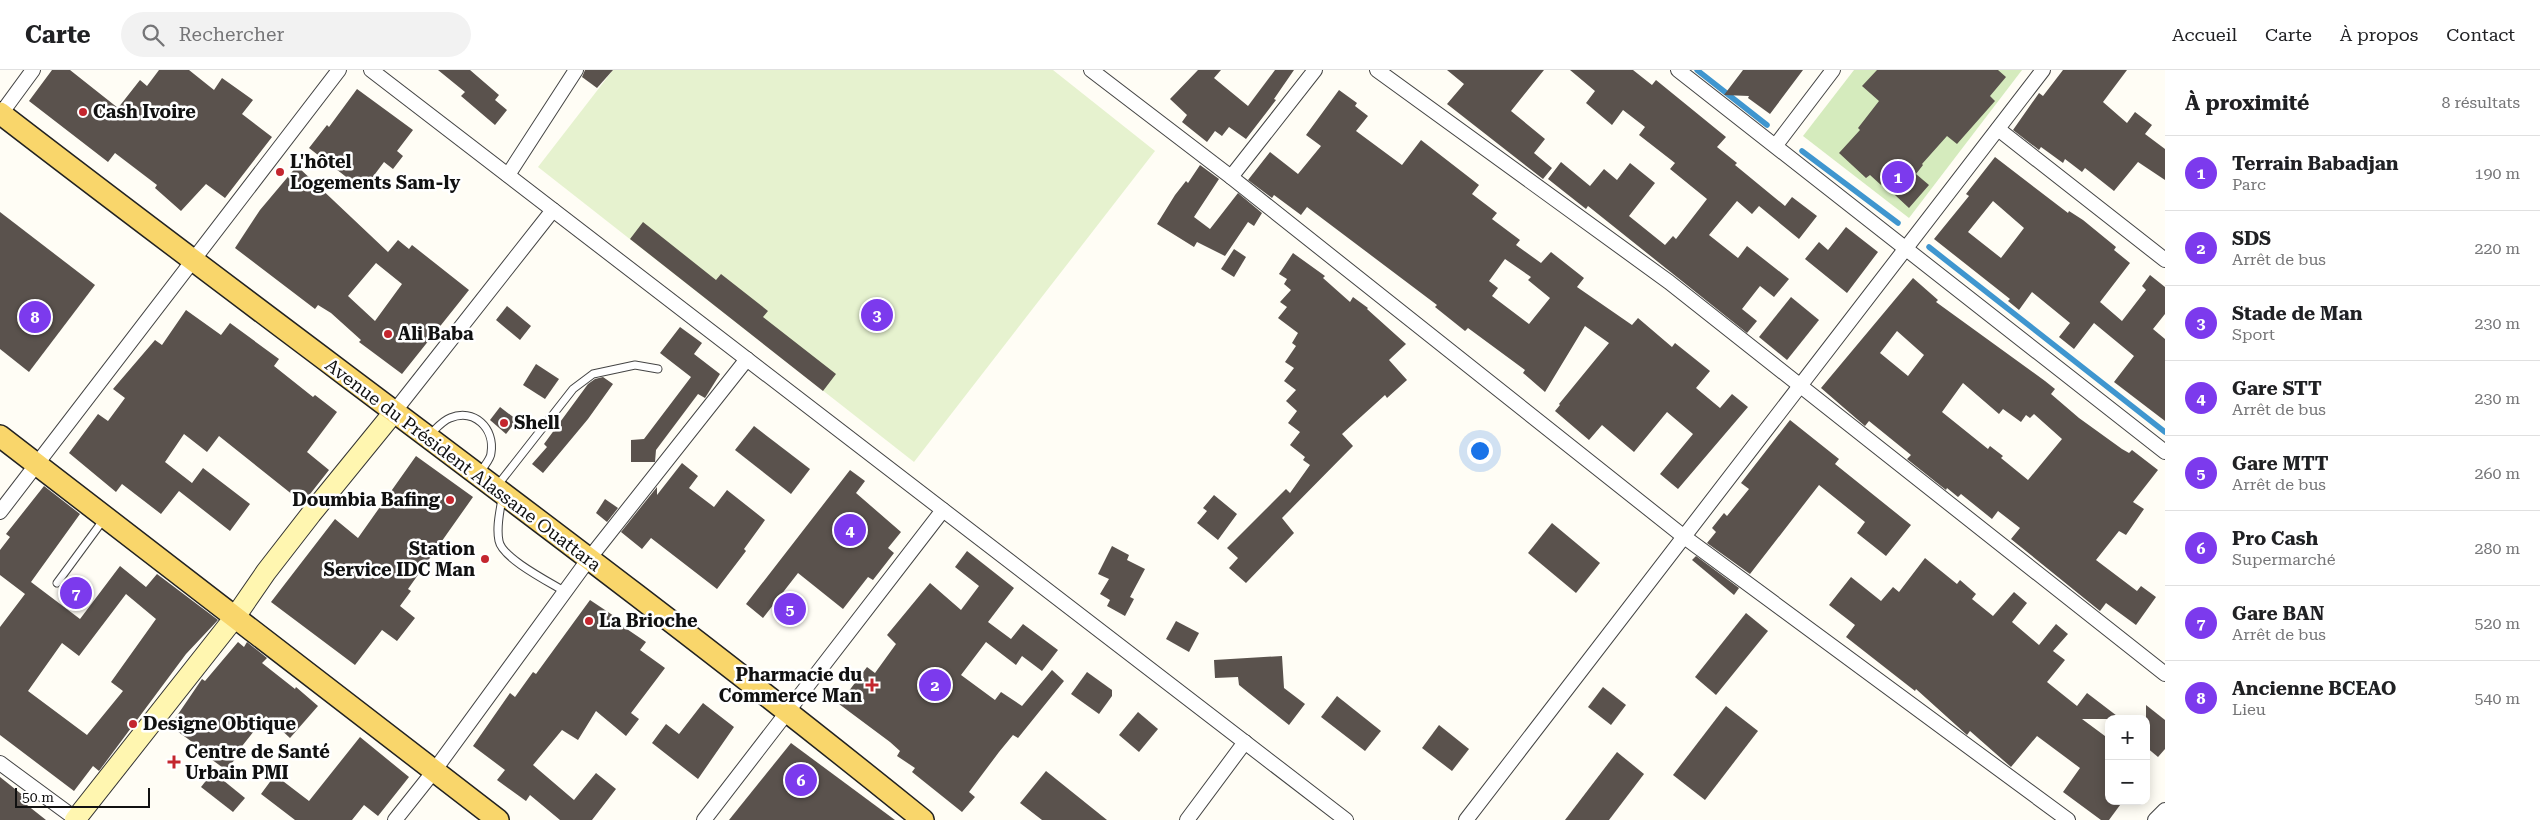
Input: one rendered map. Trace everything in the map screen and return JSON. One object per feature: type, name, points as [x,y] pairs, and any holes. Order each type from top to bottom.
[{"type":"main road","name":"Avenue du Président Alassane Ouattara","points":[[0,114],[192,261],[480,474],[588,560],[788,711],[923,820]]},
{"type":"main road","points":[[77,820],[235,618],[266,572],[394,412]]},
{"type":"main road","points":[[0,436],[498,820]]},
{"type":"street","points":[[0,114],[33,70]]},
{"type":"street","points":[[0,512],[339,70]]},
{"type":"street","points":[[371,70],[1346,820]]},
{"type":"street","points":[[508,175],[576,70]]},
{"type":"street","points":[[1091,70],[1231,177],[1683,536],[2068,820]]},
{"type":"street","points":[[1231,177],[1315,70]]},
{"type":"street","points":[[1377,70],[1669,282],[2165,674]]},
{"type":"street","points":[[1678,70],[2165,452]]},
{"type":"street","points":[[1776,145],[1833,70]]},
{"type":"street","points":[[1466,820],[2043,70]]},
{"type":"street","points":[[1998,129],[2165,260]]},
{"type":"street","points":[[394,412],[553,210]]},
{"type":"street","points":[[395,820],[434,771],[588,560],[747,359]]},
{"type":"street","points":[[704,820],[943,510]]},
{"type":"street","points":[[1187,820],[1245,742]]},
{"type":"street","points":[[0,763],[77,820]]},
{"type":"street","points":[[2155,820],[2165,810]]},
{"type":"lane","points":[[564,592],[511,557],[499,543],[500,490],[573,389],[593,374],[635,365],[658,369]]},
{"type":"lane","points":[[428,436],[448,418],[466,414],[481,420],[491,438],[492,454],[480,474]]},
{"type":"lane","points":[[57,583],[106,517]]},
{"type":"green space","points":[[613,70],[1053,70],[1155,151],[914,462],[538,167]]},
{"type":"green space","points":[[1854,70],[2022,70],[1909,218],[1803,136]]},
{"type":"building","points":[[52,70],[70,70],[118,108],[140,80],[147,86],[159,70],[189,70],[214,90],[222,78],[253,100],[242,114],[272,137],[225,198],[206,184],[181,211],[155,188],[157,185],[115,153],[108,162],[29,101]]},
{"type":"building","points":[[438,70],[470,70],[499,95],[495,100],[507,110],[495,125],[461,96],[465,92]]},
{"type":"building","points":[[585,70],[613,70],[597,88],[582,77]]},
{"type":"building","points":[[1198,70],[1221,70],[1214,78],[1248,106],[1275,70],[1294,70],[1274,99],[1276,100],[1246,139],[1229,127],[1222,136],[1215,131],[1207,142],[1182,122],[1187,115],[1170,99]]},
{"type":"building","points":[[1447,70],[1544,70],[1511,111],[1545,139],[1534,153],[1552,168],[1543,179],[1447,104],[1464,84]]},
{"type":"building","points":[[1570,70],[1633,70],[1652,85],[1656,80],[1726,137],[1717,147],[1737,163],[1735,165],[1785,206],[1792,197],[1817,216],[1799,239],[1759,206],[1752,214],[1737,201],[1709,235],[1738,258],[1747,246],[1789,279],[1774,297],[1760,286],[1742,309],[1757,321],[1747,333],[1588,206],[1586,209],[1548,179],[1561,162],[1590,186],[1604,169],[1617,180],[1630,163],[1655,183],[1629,216],[1665,245],[1673,236],[1676,239],[1707,199],[1670,169],[1675,163],[1639,135],[1645,127],[1623,110],[1612,125],[1586,103],[1595,91]]},
{"type":"building","points":[[1743,70],[1803,70],[1770,114],[1748,98],[1749,96],[1724,95]]},
{"type":"building","points":[[1877,70],[1998,70],[2006,77],[1990,96],[1995,101],[1957,144],[1947,136],[1922,164],[1916,174],[1929,185],[1909,208],[1882,183],[1881,185],[1870,175],[1866,178],[1839,153],[1860,130],[1858,128],[1879,101],[1862,86]]},
{"type":"building","points":[[2063,70],[2127,70],[2103,102],[2127,123],[2135,112],[2152,125],[2145,134],[2165,149],[2165,180],[2138,162],[2114,191],[2085,168],[2082,172],[2065,159],[2063,163],[2041,147],[2039,150],[2013,130],[2039,93],[2043,96]]},
{"type":"building","points":[[357,89],[413,130],[397,151],[403,156],[393,169],[384,162],[363,190],[309,148],[327,125],[329,127]]},
{"type":"building","points":[[1339,90],[1357,103],[1355,106],[1368,116],[1356,131],[1402,165],[1421,140],[1479,185],[1472,194],[1497,213],[1492,219],[1520,240],[1516,245],[1541,263],[1551,252],[1584,278],[1577,287],[1632,325],[1638,318],[1672,347],[1675,343],[1710,371],[1696,388],[1720,408],[1732,394],[1748,407],[1678,489],[1660,474],[1693,434],[1667,412],[1634,452],[1602,425],[1589,440],[1555,411],[1609,343],[1585,326],[1545,392],[1523,373],[1525,370],[1468,328],[1465,331],[1435,307],[1437,305],[1307,207],[1301,215],[1274,195],[1272,198],[1248,180],[1270,152],[1298,174],[1321,146],[1306,135]],"holes":[[[1505,259],[1531,277],[1528,280],[1550,298],[1529,324],[1492,296],[1498,288],[1489,281]]]},
{"type":"building","points":[[1995,157],[2068,213],[2069,211],[2083,220],[2116,247],[2114,250],[2130,263],[2100,302],[2122,321],[2146,290],[2142,286],[2150,275],[2165,287],[2165,314],[2153,329],[2165,339],[2165,421],[2114,382],[2134,356],[2094,323],[2074,349],[2059,337],[2070,323],[2032,292],[2019,310],[2008,301],[2010,299],[1934,239],[1969,196],[1966,194]],"holes":[[[1993,201],[2024,228],[2001,258],[1968,232]]]},
{"type":"building","points":[[1200,165],[1219,179],[1194,217],[1210,229],[1238,193],[1262,213],[1254,226],[1248,222],[1225,256],[1197,242],[1194,247],[1157,224],[1175,195],[1186,181],[1188,183]]},
{"type":"building","points":[[297,166],[388,252],[398,240],[409,249],[412,245],[469,290],[402,374],[359,342],[361,340],[331,313],[318,305],[315,309],[235,248],[260,210]],"holes":[[[376,263],[402,284],[375,321],[348,296]]]},
{"type":"building","points":[[0,212],[95,285],[29,372],[0,349]]},
{"type":"building","points":[[643,222],[716,280],[721,274],[768,311],[763,317],[836,374],[823,391],[630,239]]},
{"type":"building","points":[[1846,227],[1878,252],[1847,293],[1805,259],[1819,242],[1828,250]]},
{"type":"building","points":[[1234,249],[1246,257],[1234,277],[1221,269]]},
{"type":"building","points":[[1293,253],[1325,276],[1323,278],[1350,302],[1353,297],[1368,308],[1406,344],[1389,360],[1407,380],[1387,398],[1385,395],[1342,434],[1353,446],[1282,518],[1294,533],[1246,583],[1229,568],[1238,558],[1227,548],[1286,489],[1290,493],[1310,465],[1303,460],[1305,457],[1290,445],[1300,432],[1288,423],[1297,411],[1286,401],[1296,390],[1284,381],[1294,368],[1285,362],[1296,346],[1292,343],[1298,333],[1278,318],[1287,307],[1280,302],[1291,290],[1284,284],[1287,279],[1279,274]]},
{"type":"building","points":[[1913,278],[1938,300],[1936,302],[2055,389],[2051,394],[2079,418],[2122,449],[2129,453],[2132,450],[2158,470],[2133,502],[2144,509],[2126,535],[2119,531],[2096,560],[2137,591],[2141,586],[2156,597],[2136,625],[2106,603],[2100,611],[2011,539],[2020,528],[1998,511],[1992,519],[1961,494],[1958,497],[1947,488],[1946,490],[1907,459],[1911,455],[1869,421],[1865,426],[1821,388]],"holes":[[[1897,331],[1924,355],[1908,376],[1880,353]],[[1963,383],[1999,414],[2003,409],[2021,422],[2026,415],[2030,418],[2034,414],[2062,439],[2028,480],[2001,458],[2003,456],[1990,446],[1988,449],[1942,412]]]},
{"type":"building","points":[[1791,297],[1819,320],[1787,360],[1759,337]]},
{"type":"building","points":[[507,306],[531,326],[520,340],[496,320]]},
{"type":"building","points":[[186,310],[221,335],[230,323],[279,359],[274,366],[313,397],[315,395],[337,412],[307,452],[329,470],[303,503],[219,436],[207,452],[184,434],[165,462],[192,483],[203,468],[250,504],[230,531],[179,491],[161,514],[122,484],[116,492],[69,453],[98,414],[108,421],[125,398],[113,389],[155,340],[162,345]]},
{"type":"building","points":[[680,327],[702,343],[694,354],[720,374],[705,398],[698,394],[656,450],[655,462],[631,462],[631,440],[644,439],[691,377],[660,353]]},
{"type":"building","points":[[536,364],[559,379],[545,399],[523,385]]},
{"type":"building","points":[[603,377],[613,384],[588,419],[543,473],[532,464],[547,447],[544,444],[588,384],[595,379]]},
{"type":"building","points":[[500,407],[517,420],[506,434],[490,420]]},
{"type":"building","points":[[1790,420],[1839,459],[1835,464],[1911,525],[1886,556],[1857,533],[1865,522],[1819,485],[1750,574],[1707,543],[1716,532],[1712,528],[1724,513],[1727,516],[1749,489],[1741,483]]},
{"type":"building","points":[[754,426],[810,469],[791,494],[735,450]]},
{"type":"building","points":[[416,456],[473,497],[408,589],[411,591],[400,606],[415,618],[397,641],[382,630],[355,665],[271,602],[335,519],[358,538]]},
{"type":"building","points":[[682,463],[698,476],[689,488],[714,507],[727,490],[765,520],[744,549],[746,551],[717,589],[651,538],[642,549],[621,532],[657,487],[657,495]]},
{"type":"building","points":[[850,470],[865,481],[856,493],[901,532],[888,548],[894,553],[873,580],[868,577],[843,609],[798,573],[763,618],[746,604]]},
{"type":"building","points":[[44,486],[80,514],[31,582],[80,619],[120,566],[146,587],[157,574],[218,620],[186,654],[99,771],[93,766],[74,791],[0,735],[0,627],[25,594],[0,575],[0,550],[10,537],[6,534]],"holes":[[[126,594],[156,619],[111,682],[123,691],[87,735],[28,691],[62,643],[79,656]]]},
{"type":"building","points":[[1214,495],[1237,514],[1218,540],[1197,523],[1207,511],[1203,508]]},
{"type":"building","points":[[605,499],[618,508],[607,522],[596,513]]},
{"type":"building","points":[[1552,523],[1600,563],[1576,593],[1528,553]]},
{"type":"building","points":[[1112,546],[1129,555],[1127,560],[1145,569],[1130,597],[1134,599],[1125,616],[1107,606],[1110,600],[1100,594],[1109,579],[1098,574]]},
{"type":"building","points":[[967,551],[1014,588],[988,622],[1011,639],[1023,624],[1058,650],[1042,671],[1022,656],[1016,665],[986,642],[961,675],[995,700],[1001,692],[1022,706],[1052,670],[1064,681],[1018,738],[1013,735],[999,752],[969,792],[975,797],[962,812],[912,772],[915,768],[897,756],[900,751],[890,742],[839,704],[867,667],[875,673],[896,644],[887,635],[930,583],[961,610],[979,586],[955,567]]},
{"type":"building","points":[[1696,556],[1739,588],[1734,595],[1692,560]]},
{"type":"building","points":[[1925,558],[1957,584],[1960,580],[1976,594],[1972,599],[1993,616],[2014,592],[2027,603],[2012,622],[2039,645],[2056,624],[2068,634],[2053,651],[2065,660],[2047,682],[2077,706],[2087,693],[2116,715],[2105,715],[2105,719],[2082,719],[2105,736],[2105,805],[2120,805],[2109,820],[2101,820],[2063,792],[2080,768],[2037,736],[2011,767],[1970,731],[1967,735],[1916,689],[1915,691],[1846,637],[1855,625],[1829,605],[1851,577],[1881,601],[1893,587],[1899,592]]},
{"type":"building","points":[[590,600],[620,620],[618,623],[646,642],[640,650],[665,668],[631,713],[639,719],[626,736],[596,711],[578,740],[562,730],[533,765],[574,800],[596,773],[616,789],[592,820],[560,820],[530,795],[526,801],[497,780],[505,770],[473,746],[510,693],[515,697],[533,672],[536,674]]},
{"type":"building","points":[[1746,613],[1768,631],[1716,695],[1695,677]]},
{"type":"building","points":[[1176,621],[1199,633],[1189,652],[1166,639]]},
{"type":"building","points":[[238,642],[244,647],[247,642],[267,658],[262,663],[295,689],[296,687],[318,706],[290,738],[266,716],[235,755],[237,757],[226,770],[200,751],[202,749],[170,726],[202,679],[205,681]]},
{"type":"building","points":[[1282,656],[1284,688],[1305,704],[1289,725],[1239,685],[1238,677],[1215,678],[1214,660]]},
{"type":"building","points":[[1087,672],[1112,690],[1112,696],[1099,714],[1071,694]]},
{"type":"building","points":[[1603,687],[1626,705],[1611,725],[1588,707]]},
{"type":"building","points":[[1337,696],[1381,731],[1365,751],[1321,717]]},
{"type":"building","points":[[703,703],[734,727],[698,779],[652,743],[666,724],[679,734]]},
{"type":"building","points":[[2146,705],[2165,720],[2165,749],[2158,757],[2150,750],[2150,715],[2146,715]]},
{"type":"building","points":[[1726,706],[1758,731],[1705,800],[1673,775]]},
{"type":"building","points":[[1138,712],[1158,729],[1139,752],[1119,735]]},
{"type":"building","points":[[1439,725],[1469,749],[1452,771],[1422,748]]},
{"type":"building","points":[[360,737],[409,777],[378,816],[364,805],[352,820],[295,820],[261,794],[275,775],[309,801]]},
{"type":"building","points":[[791,743],[895,820],[729,820]]},
{"type":"building","points":[[1617,752],[1644,774],[1609,820],[1565,820]]},
{"type":"building","points":[[1046,771],[1107,820],[1042,820],[1020,803]]},
{"type":"building","points":[[213,772],[245,798],[233,812],[201,787]]},
{"type":"building","points":[[0,777],[25,797],[22,801],[46,820],[0,820]]},
{"type":"waterway","points":[[1697,70],[1767,125]]},
{"type":"waterway","points":[[1802,151],[1898,223]]},
{"type":"waterway","points":[[1929,247],[2165,432]]},
{"type":"place","name":"Cash Ivoire","points":[[83,112]]},
{"type":"place","name":"L'hôtel Logements Sam-ly","points":[[280,172]]},
{"type":"place","name":"Terrain Babadjan","points":[[1898,177]]},
{"type":"place","name":"Stade de Man","points":[[877,315]]},
{"type":"place","name":"Ancienne BCEAO","points":[[35,317]]},
{"type":"place","name":"Ali Baba","points":[[388,334]]},
{"type":"place","name":"Shell","points":[[504,423]]},
{"type":"place","name":"Doumbia Bafing","points":[[450,500]]},
{"type":"place","name":"Gare STT","points":[[850,530]]},
{"type":"place","name":"Station Service IDC Man","points":[[485,559]]},
{"type":"place","name":"Gare BAN","points":[[76,593]]},
{"type":"place","name":"Gare MTT","points":[[790,609]]},
{"type":"place","name":"La Brioche","points":[[589,621]]},
{"type":"place","name":"Pharmacie du Commerce Man","points":[[872,685]]},
{"type":"place","name":"SDS","points":[[935,685]]},
{"type":"place","name":"Designe Obtique","points":[[133,724]]},
{"type":"place","name":"Centre de Santé Urbain PMI","points":[[174,762]]},
{"type":"place","name":"Pro Cash","points":[[801,780]]}]
